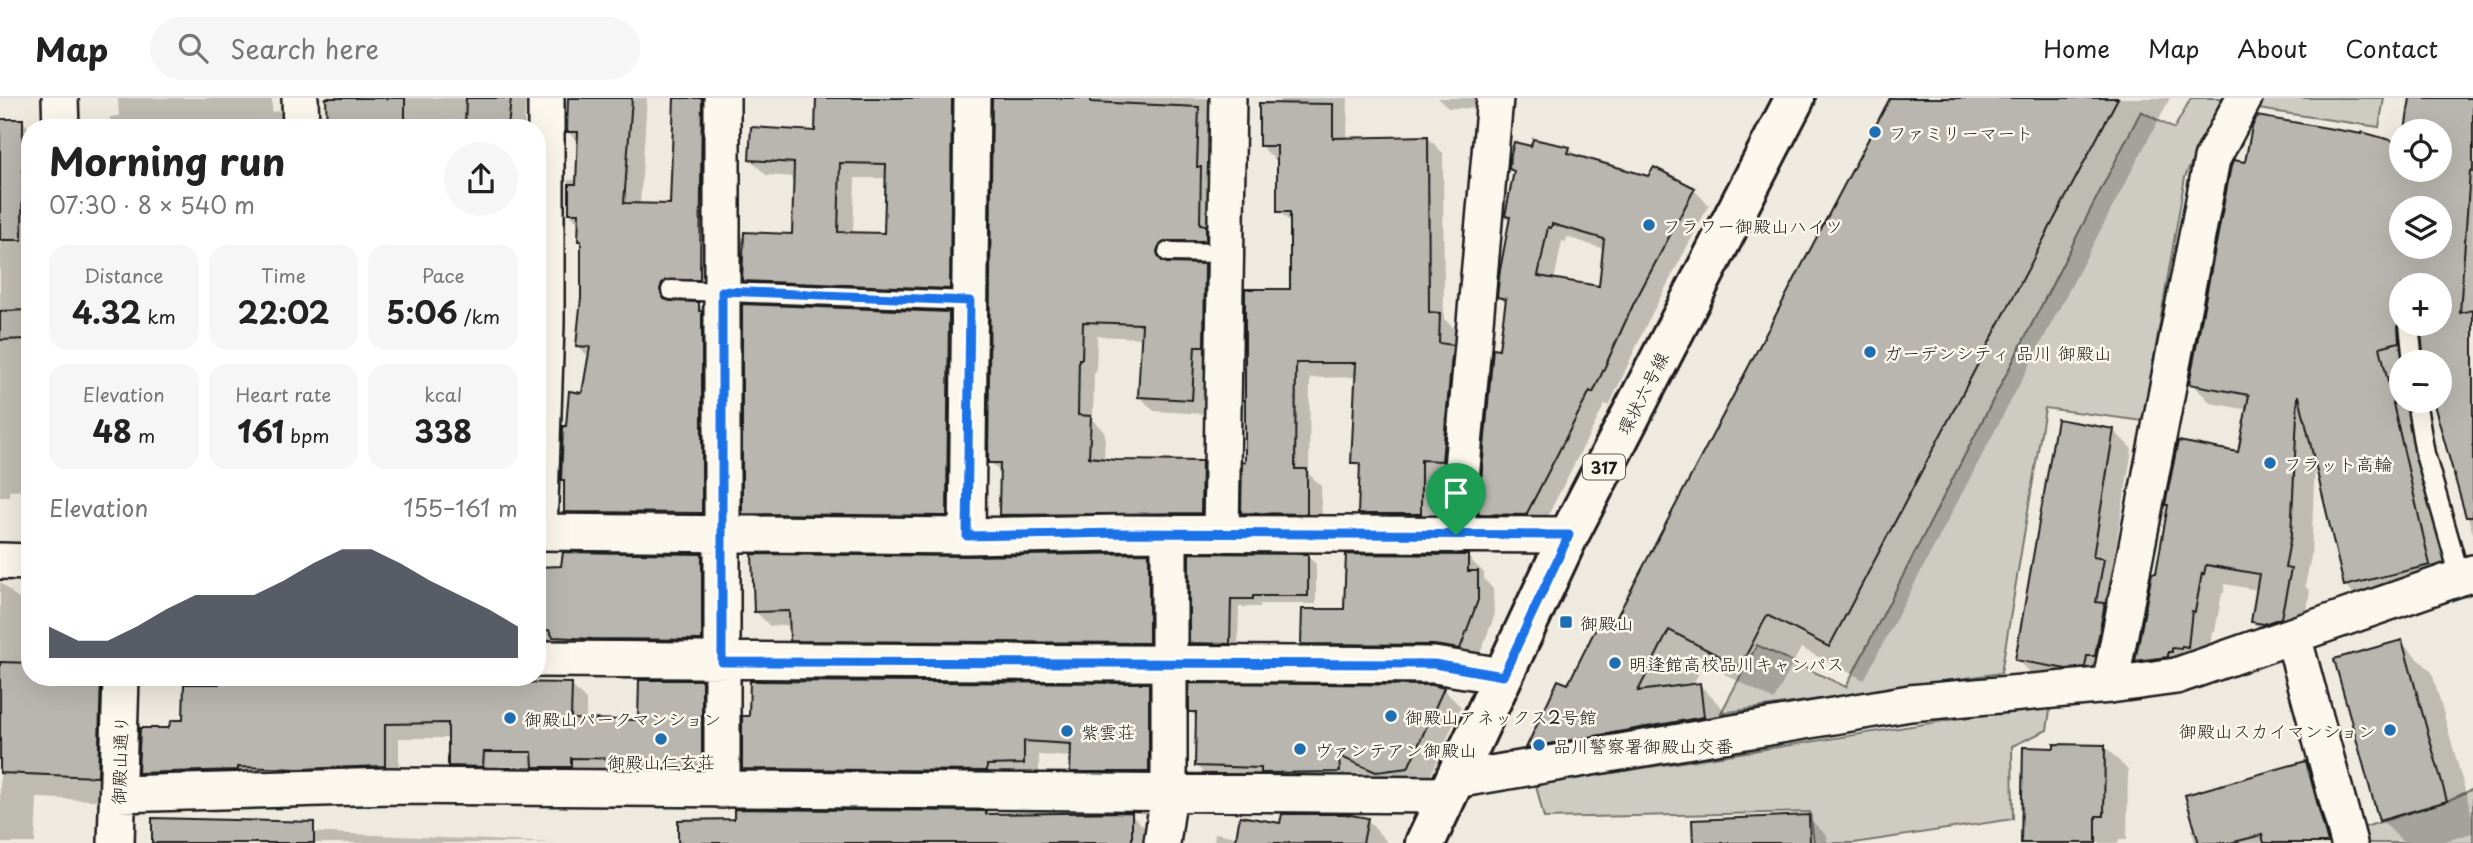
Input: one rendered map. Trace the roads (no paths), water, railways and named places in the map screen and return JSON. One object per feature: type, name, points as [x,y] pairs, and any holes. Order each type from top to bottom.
[{"type":"main road","name":"環状六号線","points":[[1425,843],[1569,535],[1796,98]]},
{"type":"street","points":[[60,98],[61,119]]},
{"type":"street","points":[[300,98],[300,119]]},
{"type":"street","points":[[545,98],[545,119]]},
{"type":"street","points":[[722,98],[722,790]]},
{"type":"street","points":[[967,536],[972,98]]},
{"type":"street","points":[[1221,534],[1227,98]]},
{"type":"street","points":[[1456,535],[1495,98]]},
{"type":"street","points":[[2110,685],[2212,159],[2244,98]]},
{"type":"street","points":[[546,532],[967,536],[1118,533],[1569,535]]},
{"type":"street","points":[[1162,843],[1169,792],[1169,533]]},
{"type":"street","points":[[0,561],[21,562]]},
{"type":"street","points":[[118,794],[389,786],[1169,792],[1451,788],[1910,703],[2110,685],[2176,676],[2467,575]]},
{"type":"street","points":[[2293,636],[2349,843]]},
{"type":"street","points":[[546,659],[1434,664],[1503,676]]},
{"type":"street","name":"御殿山通り","points":[[116,843],[121,686]]},
{"type":"lane","points":[[1168,252],[1225,253]]},
{"type":"lane","points":[[671,290],[970,301]]},
{"type":"lane","points":[[2418,413],[2425,454],[2467,575]]},
{"type":"place","name":"ファミリーマート","points":[[1875,132]]},
{"type":"place","name":"フラワー御殿山ハイツ","points":[[1649,225]]},
{"type":"place","name":"ガーデンシティ 品川 御殿山","points":[[1870,352]]},
{"type":"place","name":"フラット高輪","points":[[2270,463]]},
{"type":"place","name":"御殿山","points":[[1566,622]]},
{"type":"place","name":"明逢館高校品川キャンパス","points":[[1615,663]]},
{"type":"place","name":"御殿山アネックス2号館","points":[[1391,716]]},
{"type":"place","name":"御殿山パークマンション","points":[[510,718]]},
{"type":"place","name":"御殿山スカイマンション","points":[[2390,730]]},
{"type":"place","name":"紫雲荘","points":[[1067,731]]},
{"type":"place","name":"御殿山仁玄荘","points":[[661,739]]},
{"type":"place","name":"品川警察署御殿山交番","points":[[1539,745]]},
{"type":"place","name":"ヴァンテアン御殿山","points":[[1300,749]]}]
